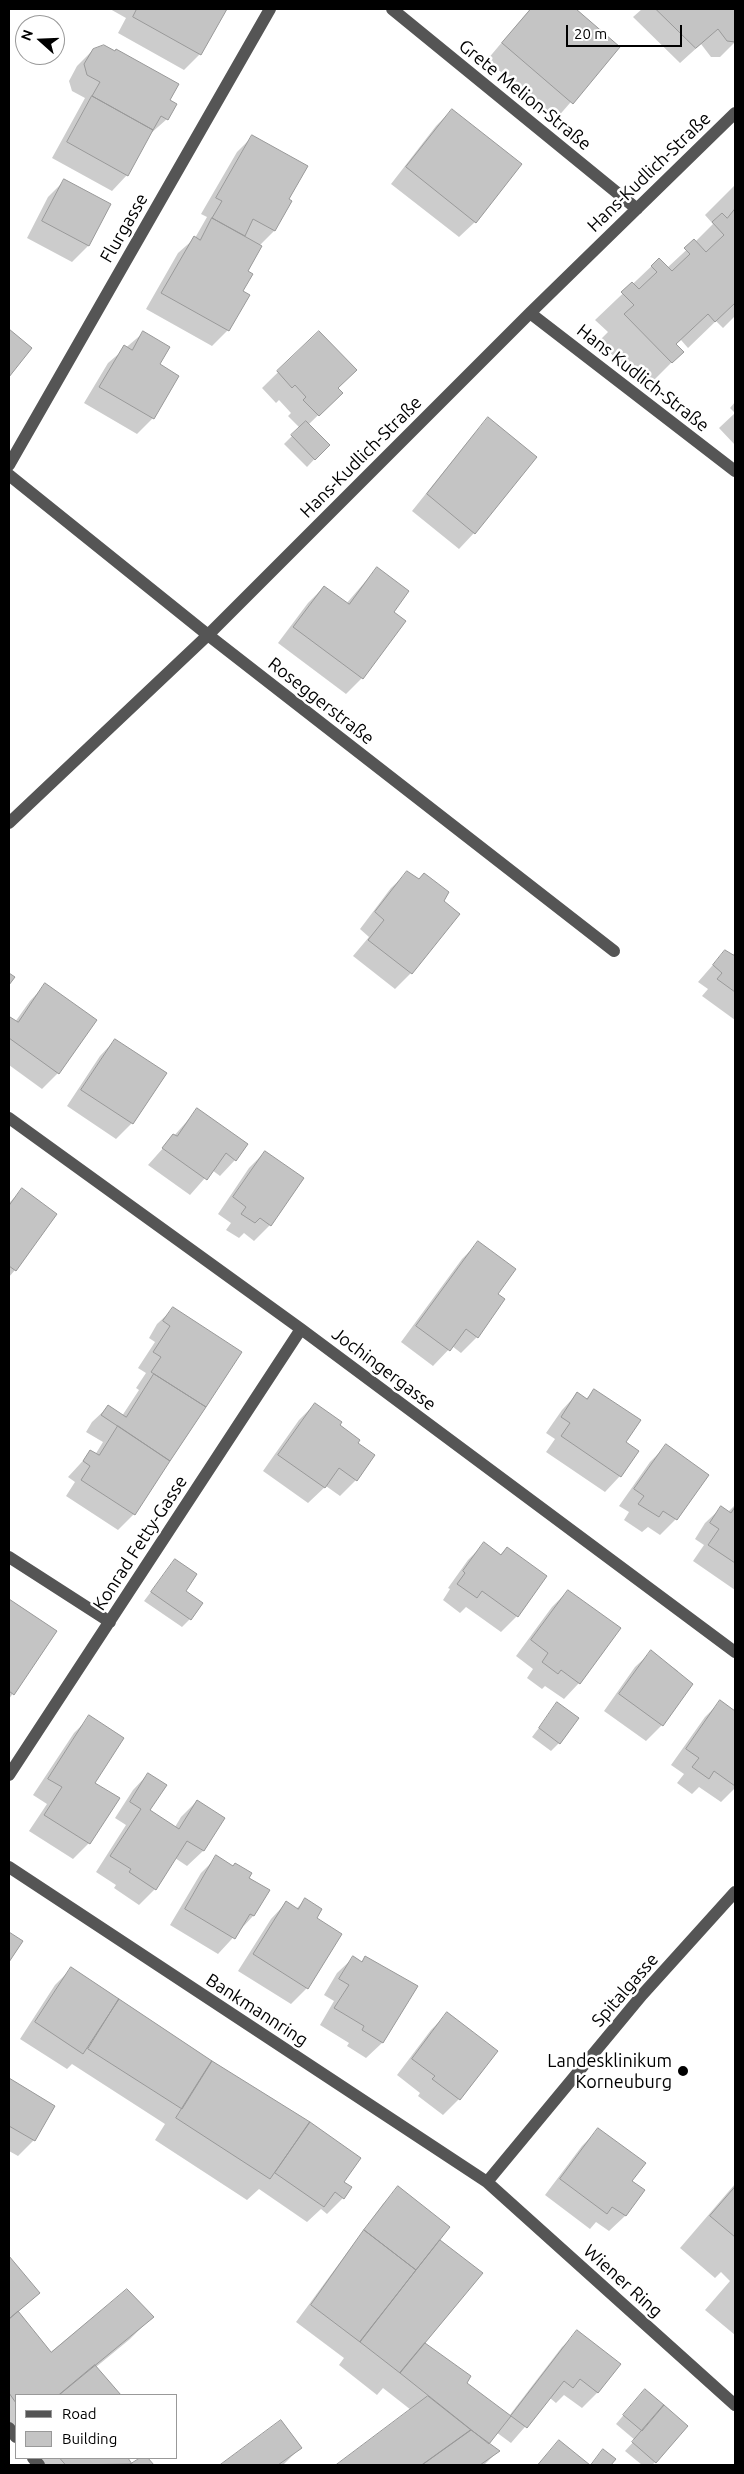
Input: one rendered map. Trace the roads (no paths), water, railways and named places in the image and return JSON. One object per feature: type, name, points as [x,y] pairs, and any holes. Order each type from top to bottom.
[{"type":"street","name":"Flurgasse","points":[[9,465],[270,9]]},
{"type":"street","name":"Grete Melion-Straße","points":[[392,9],[637,209]]},
{"type":"street","name":"Hans-Kudlich-Straße","points":[[9,823],[208,635],[530,313],[735,113]]},
{"type":"street","name":"Hans Kudlich-Straße","points":[[530,313],[735,472]]},
{"type":"street","name":"Roseggerstraße","points":[[9,474],[208,635],[614,952]]},
{"type":"street","name":"Jochingergasse","points":[[9,1118],[301,1329],[735,1652]]},
{"type":"street","name":"Konrad Fetty-Gasse","points":[[9,1775],[301,1329]]},
{"type":"street","points":[[9,1557],[110,1622]]},
{"type":"street","name":"Bankmannring","points":[[9,1867],[487,2182]]},
{"type":"street","name":"Spitalgasse","points":[[487,2182],[642,1995],[735,1892]]},
{"type":"street","name":"Wiener Ring","points":[[487,2182],[735,2405]]},
{"type":"place","name":"Landesklinikum Korneuburg","points":[[683,2071]]}]
